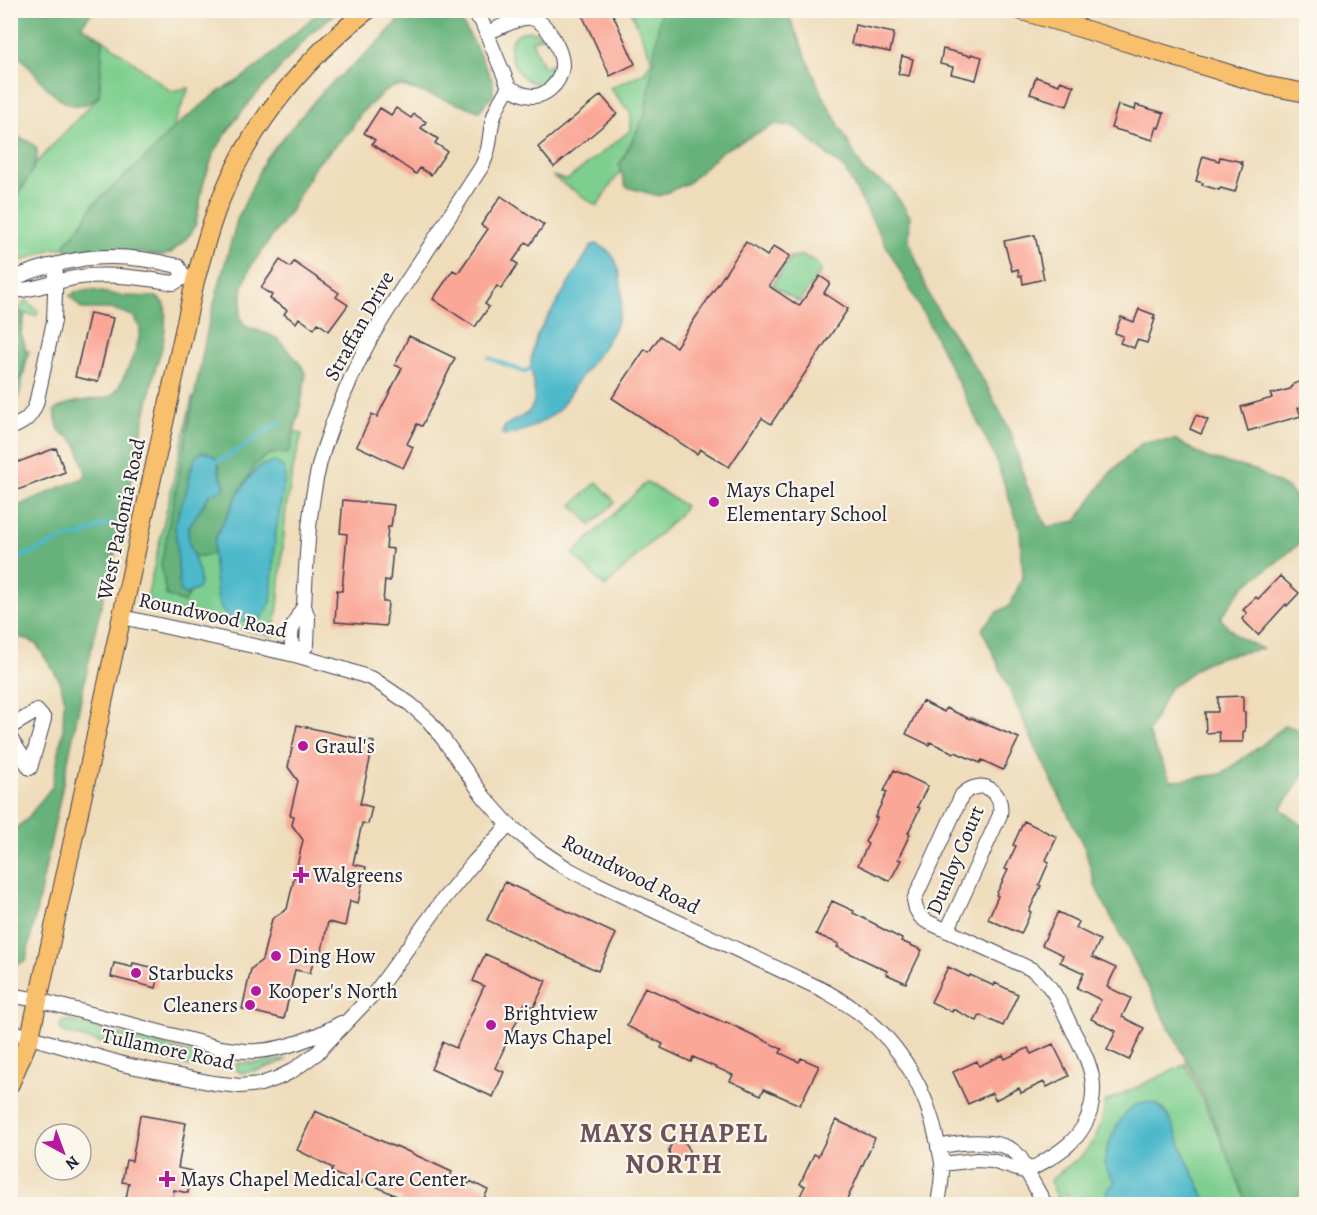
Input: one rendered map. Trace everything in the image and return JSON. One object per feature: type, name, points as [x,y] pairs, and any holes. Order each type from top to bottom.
[{"type":"main road","name":"West Padonia Road","points":[[10,1084],[30,1037],[122,617],[190,278],[231,174],[260,124],[305,67],[331,41],[368,10]]},
{"type":"main road","points":[[1019,10],[1269,86],[1306,93]]},
{"type":"street","points":[[470,10],[482,15],[487,33],[509,87],[526,96],[534,96],[543,94],[555,85],[560,77],[562,62],[551,34],[545,27],[531,18],[523,18],[487,33]]},
{"type":"street","name":"Straffan Drive","points":[[295,655],[290,641],[295,621],[304,606],[308,542],[316,480],[323,450],[347,386],[382,320],[488,155],[493,121],[498,106],[509,87]]},
{"type":"street","points":[[10,281],[31,271],[56,265],[90,258],[118,257],[159,261],[178,266],[190,278],[174,283],[134,276],[87,276],[26,290],[10,291]]},
{"type":"street","points":[[10,428],[27,420],[36,404],[54,321],[56,265]]},
{"type":"street","name":"Roundwood Road","points":[[122,617],[295,655],[373,679],[410,704],[429,721],[484,797],[509,825],[541,851],[593,882],[823,990],[864,1016],[903,1059],[916,1080],[927,1105],[942,1164],[938,1204]]},
{"type":"street","points":[[10,727],[37,711],[44,719],[30,768],[10,738]]},
{"type":"street","name":"Dunloy Court","points":[[947,931],[1000,815],[1000,802],[990,789],[984,786],[968,789],[962,795],[914,900],[916,909],[926,921],[947,931],[1034,970],[1045,980],[1055,992],[1088,1062],[1093,1082],[1093,1098],[1087,1122],[1069,1145],[1027,1172]]},
{"type":"street","name":"Tullamore Road","points":[[10,1031],[126,1065],[213,1083],[240,1086],[261,1084],[292,1071],[317,1053],[350,1019],[382,984],[467,869],[509,825]]},
{"type":"street","name":"Tullamore Road","points":[[10,995],[38,1000],[220,1048],[243,1051],[284,1047],[327,1031],[350,1019]]},
{"type":"street","points":[[938,1147],[975,1142],[1001,1145],[1011,1150],[1021,1157],[1045,1204]]},
{"type":"street","points":[[942,1164],[977,1160],[992,1161],[1027,1172]]},
{"type":"green space","points":[[10,11],[93,11],[81,26],[103,39],[99,96],[88,103],[77,105],[67,103],[49,89],[11,50]]},
{"type":"green space","points":[[320,11],[338,11],[311,33],[247,105],[226,133],[213,155],[203,185],[196,223],[184,241],[171,253],[162,256],[140,253],[69,251],[65,248],[66,243],[79,228],[94,204],[154,150],[172,129],[221,90],[259,65]]},
{"type":"green space","points":[[406,11],[455,11],[493,82],[493,95],[479,111],[403,86],[393,87],[384,92],[361,113],[350,131],[315,166],[291,210],[251,266],[243,286],[240,317],[245,326],[278,339],[301,365],[306,374],[301,403],[290,450],[287,454],[268,455],[255,465],[219,530],[213,554],[194,557],[189,543],[188,528],[210,494],[223,490],[225,486],[220,474],[219,462],[192,466],[178,561],[180,590],[185,595],[189,594],[184,603],[166,595],[161,564],[209,322],[237,220],[265,159],[323,91],[381,40]]},
{"type":"green space","points":[[631,11],[681,11],[665,75],[621,170],[597,206],[552,176],[567,180],[631,130],[631,114],[610,88],[644,73],[652,60]]},
{"type":"green space","points":[[658,11],[787,11],[819,88],[864,172],[890,187],[910,216],[909,241],[931,300],[985,383],[1011,433],[1026,484],[1047,527],[1076,521],[1110,473],[1143,442],[1176,440],[1207,458],[1255,470],[1290,490],[1300,504],[1305,539],[1243,587],[1220,618],[1237,636],[1262,649],[1224,656],[1204,663],[1169,689],[1148,733],[1171,781],[1221,774],[1285,725],[1306,732],[1306,771],[1281,809],[1306,828],[1306,1204],[1247,1204],[1192,1071],[1096,888],[1085,849],[982,629],[996,613],[1010,605],[1023,576],[1020,530],[995,457],[929,324],[845,170],[795,127],[776,124],[722,151],[688,183],[659,196],[626,187],[619,166],[645,115],[660,15]]},
{"type":"green space","points":[[528,31],[535,32],[542,37],[532,41],[543,67],[553,64],[553,74],[543,82],[533,83],[523,77],[511,56],[511,45],[516,36]]},
{"type":"green space","points":[[103,39],[171,91],[189,88],[172,129],[154,150],[94,204],[79,228],[66,243],[65,248],[52,249],[11,265],[11,203],[36,163],[99,96]]},
{"type":"green space","points":[[10,135],[31,143],[37,153],[29,176],[11,203]]},
{"type":"green space","points":[[803,256],[815,261],[821,271],[799,302],[772,285],[791,257]]},
{"type":"green space","points":[[91,290],[122,296],[157,297],[165,304],[166,320],[161,351],[96,627],[26,960],[13,967],[10,964],[11,832],[26,820],[52,787],[63,732],[64,697],[60,681],[37,645],[11,635],[11,509],[84,478],[86,473],[77,445],[71,438],[61,433],[54,411],[67,404],[112,395],[120,384],[134,352],[140,328],[133,316],[113,309],[82,309],[69,295]]},
{"type":"green space","points":[[26,300],[38,311],[36,316],[25,314],[18,348],[29,351],[18,400],[12,408],[11,320]]},
{"type":"green space","points":[[19,311],[24,314],[20,334],[24,341],[26,356],[19,381],[11,393],[11,322]]},
{"type":"green space","points":[[192,398],[302,434],[286,509],[278,608],[272,636],[154,609],[147,598]]},
{"type":"green space","points":[[597,482],[615,502],[591,525],[572,505]]},
{"type":"green space","points":[[647,482],[685,506],[678,516],[605,587],[573,554]]},
{"type":"green space","points":[[66,1020],[194,1054],[198,1063],[192,1067],[65,1033],[61,1030],[60,1025]]},
{"type":"green space","points":[[287,1059],[259,1070],[241,1073],[236,1067],[237,1063]]},
{"type":"green space","points":[[1186,1064],[1250,1204],[1073,1204],[1068,1194],[1058,1199],[1050,1181],[1080,1157],[1090,1145],[1100,1125],[1105,1102]]},
{"type":"water","points":[[597,244],[612,255],[620,274],[621,307],[617,322],[601,350],[558,410],[532,427],[504,435],[502,433],[505,426],[527,413],[534,401],[531,360],[537,335],[592,245]]},
{"type":"water","points":[[202,452],[216,458],[225,486],[223,490],[210,494],[188,528],[189,543],[199,572],[200,584],[198,589],[185,595],[180,590],[175,524],[192,466],[197,455]]},
{"type":"water","points":[[273,462],[282,467],[285,478],[275,537],[271,602],[262,617],[256,621],[237,620],[222,610],[217,597],[213,554],[215,539],[248,479],[260,466]]},
{"type":"water","points":[[1145,1102],[1158,1106],[1170,1119],[1207,1204],[1121,1204],[1109,1197],[1107,1192],[1115,1181],[1105,1165],[1109,1143],[1127,1112],[1134,1106]]},
{"type":"building","points":[[580,10],[611,10],[635,64],[610,76]]},
{"type":"building","points":[[855,25],[894,33],[890,52],[851,44]]},
{"type":"building","points":[[943,49],[982,57],[976,80],[951,74],[953,67],[940,64]]},
{"type":"building","points":[[902,56],[913,59],[909,76],[898,74]]},
{"type":"building","points":[[1036,77],[1059,85],[1060,81],[1074,86],[1067,106],[1030,94]]},
{"type":"building","points":[[601,95],[617,114],[554,167],[538,147]]},
{"type":"building","points":[[1118,105],[1135,110],[1136,105],[1164,113],[1153,140],[1111,128]]},
{"type":"building","points":[[380,108],[391,115],[396,108],[411,118],[414,114],[426,122],[421,128],[438,139],[435,143],[447,151],[431,175],[420,168],[416,174],[372,144],[375,140],[364,133]]},
{"type":"building","points":[[1203,156],[1219,161],[1220,157],[1242,162],[1235,192],[1220,188],[1219,190],[1196,181]]},
{"type":"building","points":[[501,196],[544,225],[530,245],[526,242],[513,261],[518,264],[501,289],[497,286],[485,304],[489,307],[475,327],[433,299],[453,270],[458,273],[488,229],[481,225]]},
{"type":"building","points":[[1035,235],[1044,279],[1023,284],[1018,269],[1012,271],[1004,241]]},
{"type":"building","points":[[746,242],[767,256],[774,246],[790,256],[769,286],[799,306],[820,276],[830,283],[824,293],[848,309],[771,424],[762,418],[729,467],[700,449],[697,454],[612,398],[645,349],[649,352],[660,336],[676,347]]},
{"type":"building","points":[[280,260],[290,267],[294,262],[339,293],[336,297],[348,305],[329,331],[318,323],[314,329],[299,318],[296,323],[284,314],[287,310],[270,299],[272,295],[261,288]]},
{"type":"building","points":[[1139,309],[1155,315],[1153,319],[1155,319],[1147,343],[1137,340],[1134,348],[1120,343],[1123,336],[1115,333],[1121,317],[1134,322]]},
{"type":"building","points":[[90,313],[113,318],[98,382],[75,377]]},
{"type":"building","points":[[409,336],[455,358],[422,426],[417,424],[407,444],[413,447],[403,468],[357,446],[372,414],[377,417],[402,368],[395,365]]},
{"type":"building","points":[[1306,379],[1306,405],[1298,408],[1301,416],[1248,431],[1241,407],[1272,398],[1271,394],[1290,389],[1293,384]]},
{"type":"building","points":[[1196,415],[1208,420],[1201,434],[1190,429]]},
{"type":"building","points":[[56,448],[65,472],[10,493],[10,465]]},
{"type":"building","points":[[343,500],[394,505],[391,527],[388,527],[386,548],[393,549],[390,581],[385,580],[383,602],[388,602],[386,626],[335,622],[337,590],[342,591],[347,534],[340,533]]},
{"type":"building","points":[[1280,576],[1299,593],[1258,635],[1242,619],[1247,613],[1243,610],[1256,597],[1258,599]]},
{"type":"building","points":[[1243,696],[1245,731],[1243,742],[1220,742],[1219,732],[1206,733],[1205,712],[1218,712],[1218,697]]},
{"type":"building","points":[[922,701],[944,712],[946,708],[1019,738],[1003,770],[982,760],[980,763],[930,742],[929,745],[906,734]]},
{"type":"building","points":[[297,725],[374,742],[360,804],[372,807],[368,824],[362,823],[353,864],[366,867],[358,903],[350,901],[345,926],[328,922],[320,960],[314,959],[310,973],[295,970],[284,1019],[242,1009],[251,969],[262,960],[272,919],[287,909],[303,840],[292,825],[294,816],[290,815],[298,781],[288,767]]},
{"type":"building","points":[[894,770],[928,786],[917,807],[920,808],[898,859],[901,860],[890,881],[858,865],[868,844],[865,842],[887,792],[884,791]]},
{"type":"building","points":[[1024,821],[1057,837],[1046,860],[1049,862],[1039,885],[1041,886],[1021,934],[988,919],[1008,870],[1005,869],[1016,846],[1013,845]]},
{"type":"building","name":"Brightview Mays Chapel","points":[[505,882],[616,934],[598,971],[487,920]]},
{"type":"building","points":[[832,901],[854,911],[853,913],[902,939],[901,941],[922,950],[906,983],[886,974],[887,971],[837,947],[839,944],[816,934]]},
{"type":"building","points":[[1058,912],[1079,922],[1076,928],[1100,940],[1092,957],[1116,968],[1107,987],[1131,998],[1122,1017],[1144,1028],[1129,1060],[1107,1050],[1116,1031],[1091,1019],[1101,1000],[1077,988],[1084,973],[1060,962],[1063,955],[1042,945]]},
{"type":"building","name":"Brightview Mays Chapel","points":[[485,954],[546,981],[534,1007],[525,1003],[495,1068],[504,1072],[493,1097],[431,1069],[443,1042],[456,1048],[484,986],[473,981]]},
{"type":"building","name":"Starbucks","points":[[114,963],[132,967],[133,963],[160,969],[156,988],[111,977]]},
{"type":"building","points":[[948,967],[994,986],[995,983],[1018,994],[1003,1026],[980,1015],[977,1021],[953,1009],[952,1012],[931,1002]]},
{"type":"building","points":[[645,987],[782,1049],[780,1053],[799,1062],[801,1058],[819,1066],[800,1105],[764,1089],[761,1095],[730,1081],[733,1075],[693,1057],[691,1062],[661,1048],[663,1044],[627,1026]]},
{"type":"building","points":[[1053,1044],[1069,1076],[1047,1087],[1044,1082],[1021,1093],[1019,1088],[995,1100],[992,1093],[968,1104],[953,1072],[977,1061],[979,1066],[1003,1055],[1005,1059],[1028,1048],[1031,1054]]},
{"type":"building","points":[[315,1111],[452,1172],[450,1177],[468,1185],[470,1181],[488,1190],[481,1204],[400,1204],[403,1199],[363,1180],[361,1185],[331,1172],[333,1168],[297,1150]]},
{"type":"building","points":[[140,1115],[186,1123],[178,1168],[192,1171],[188,1193],[174,1190],[172,1204],[125,1204],[129,1183],[122,1182],[126,1160],[132,1161]]},
{"type":"building","points":[[836,1120],[875,1138],[845,1204],[796,1204],[805,1186],[800,1184],[814,1154],[818,1156]]},
{"type":"building","points":[[679,1141],[686,1144],[689,1151],[686,1158],[679,1161],[672,1158],[669,1151],[672,1144]]},
{"type":"waterway","points":[[489,358],[524,372],[537,366]]},
{"type":"waterway","points":[[213,464],[282,421]]},
{"type":"waterway","points":[[10,564],[16,559],[69,537],[80,536],[108,523]]},
{"type":"place","name":"Mays Chapel Elementary School","points":[[714,502]]},
{"type":"place","name":"Graul's","points":[[303,746]]},
{"type":"place","name":"Walgreens","points":[[301,875]]},
{"type":"place","name":"Ding How","points":[[276,956]]},
{"type":"place","name":"Starbucks","points":[[136,973]]},
{"type":"place","name":"Kooper's North","points":[[256,991]]},
{"type":"place","name":"Cleaners","points":[[250,1005]]},
{"type":"place","name":"Brightview Mays Chapel","points":[[491,1025]]},
{"type":"place","name":"Mays Chapel Medical Care Center","points":[[167,1179]]},
{"type":"district","name":"MAYS CHAPEL NORTH","points":[[674,1148]]}]
